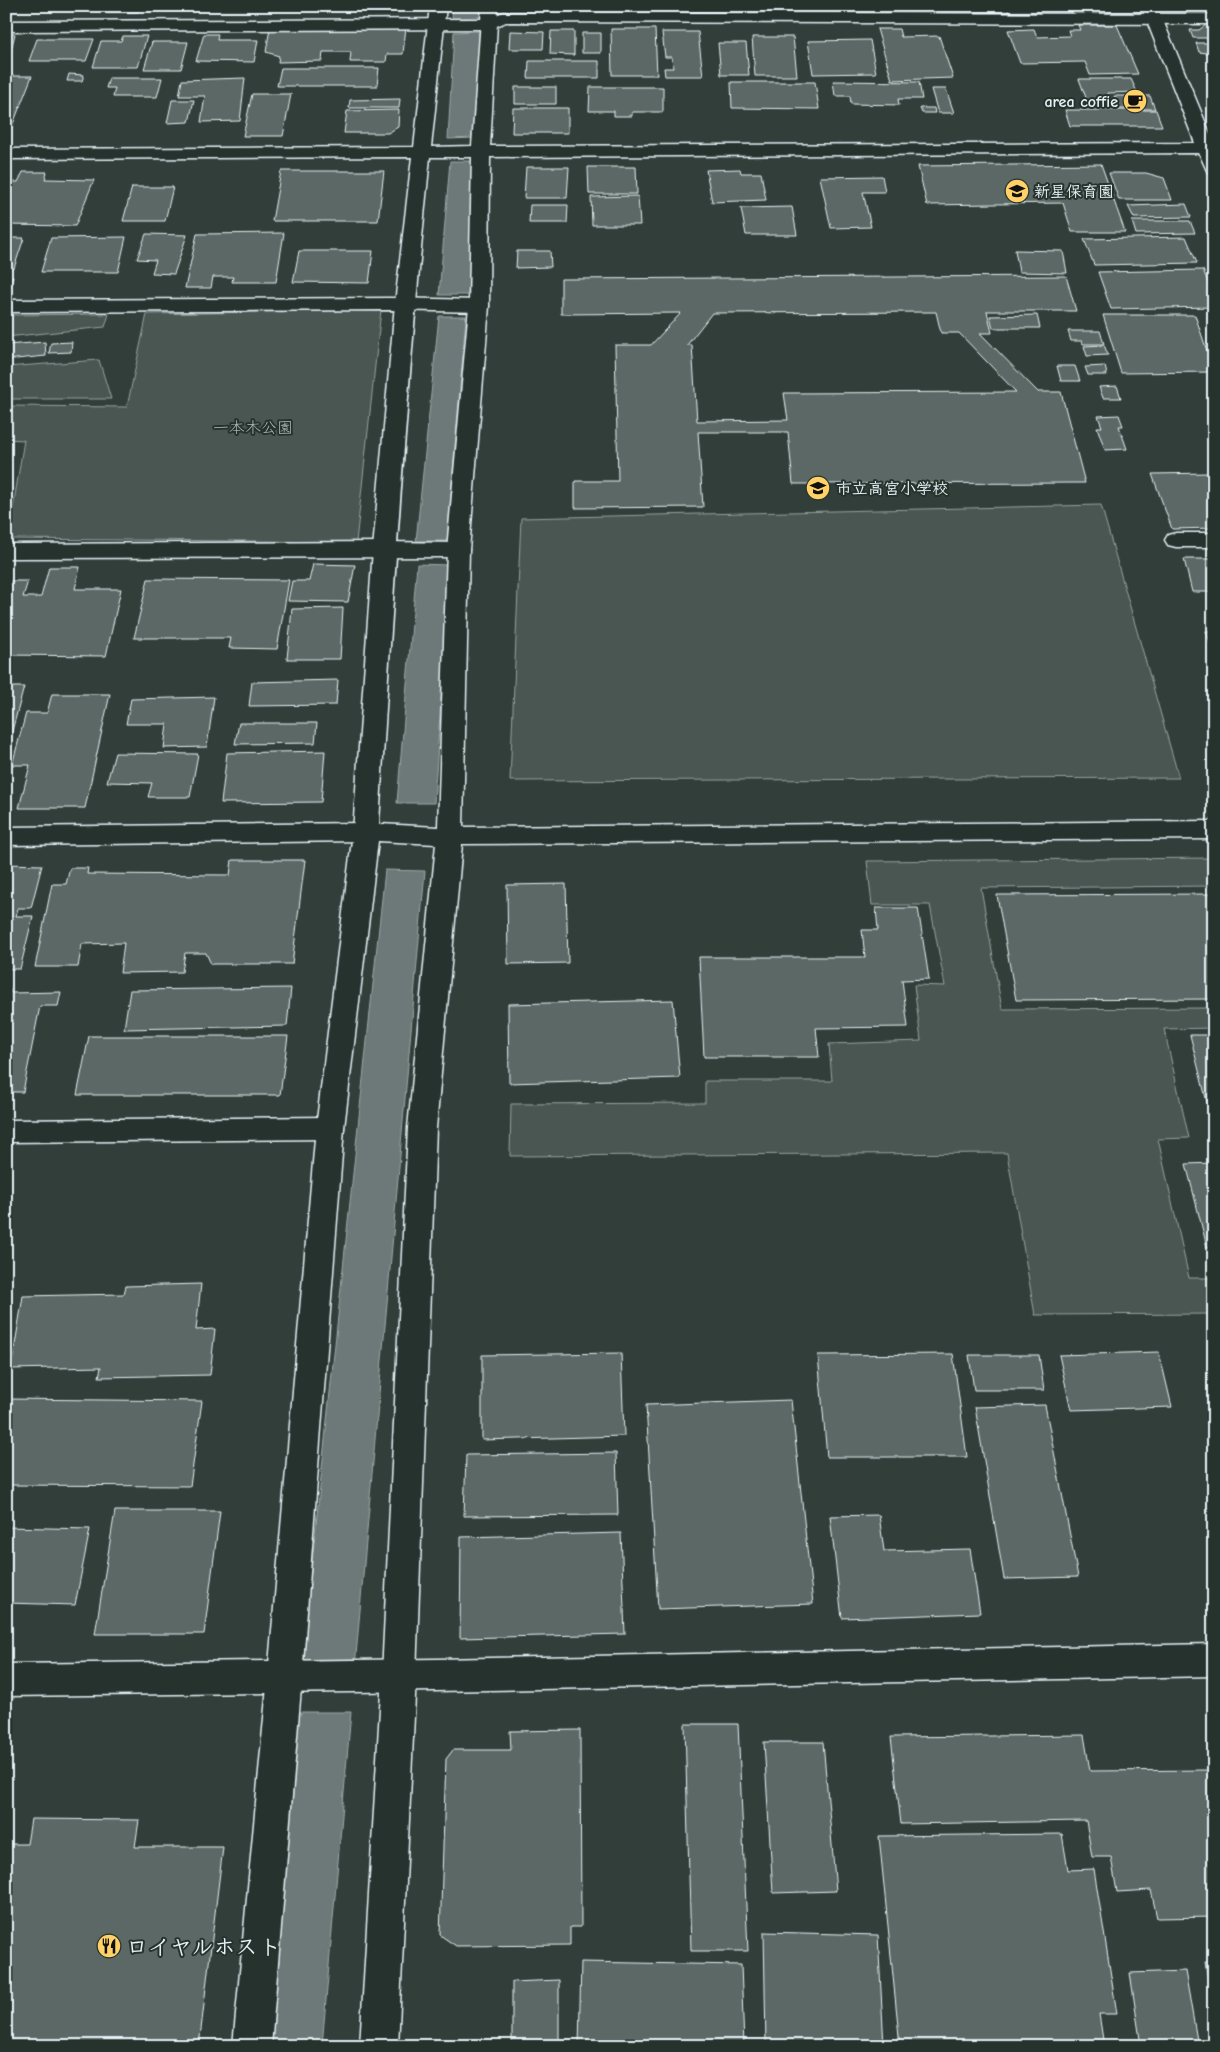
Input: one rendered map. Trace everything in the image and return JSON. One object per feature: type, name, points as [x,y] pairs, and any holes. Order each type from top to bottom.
[{"type":"street","points":[[1151,13],[1210,148],[1214,169]]},
{"type":"street","points":[[6,26],[490,15],[503,17],[1151,13],[1214,19]]},
{"type":"street","points":[[379,2046],[399,1675],[422,1128],[450,836],[458,550],[479,306],[481,151],[490,15]]},
{"type":"street","points":[[252,2046],[285,1676],[330,1128],[366,832],[384,549],[405,304],[420,152],[437,16]]},
{"type":"street","points":[[6,154],[1210,148]]},
{"type":"street","points":[[6,306],[405,304],[479,306]]},
{"type":"street","points":[[1176,540],[1214,540]]},
{"type":"street","points":[[6,551],[458,550]]},
{"type":"street","points":[[6,836],[366,832],[450,836],[1214,830]]},
{"type":"street","points":[[6,1131],[330,1128]]},
{"type":"street","points":[[6,1680],[399,1675],[1214,1660]]},
{"type":"green space","name":"一本木公園","points":[[381,310],[356,542],[8,539],[24,440],[6,439],[6,406],[127,407],[147,314]]},
{"type":"green space","points":[[109,314],[105,327],[6,337],[6,315]]},
{"type":"green space","points":[[99,360],[111,399],[6,399],[6,367]]},
{"type":"green space","points":[[1101,505],[1179,778],[510,781],[521,518]]},
{"type":"green space","points":[[1214,858],[1214,886],[981,888],[1002,1009],[1214,1008],[1214,1028],[1164,1029],[1189,1138],[1158,1139],[1189,1278],[1214,1278],[1214,1314],[1035,1315],[1007,1153],[510,1156],[511,1104],[705,1103],[705,1081],[832,1081],[829,1044],[921,1041],[914,985],[945,986],[930,905],[872,905],[867,861]]},
{"type":"shaded area","points":[[453,6],[481,6],[481,17],[452,18]]},
{"type":"shaded area","points":[[479,31],[475,138],[448,139],[454,32]]},
{"type":"shaded area","points":[[450,161],[477,161],[468,295],[439,295]]},
{"type":"shaded area","points":[[439,316],[466,316],[447,541],[416,541]]},
{"type":"shaded area","points":[[417,564],[450,565],[434,803],[397,803]]},
{"type":"shaded area","points":[[385,870],[425,871],[355,1667],[301,1667]]},
{"type":"shaded area","points":[[296,1712],[351,1712],[322,2046],[261,2046]]},
{"type":"building","points":[[74,6],[103,6],[102,11],[73,11]]},
{"type":"building","points":[[109,6],[140,6],[138,12],[107,12]]},
{"type":"building","points":[[312,6],[348,6],[348,9],[312,9]]},
{"type":"building","points":[[360,6],[402,6],[401,12],[359,12]]},
{"type":"building","points":[[543,6],[590,6],[590,12],[543,12]]},
{"type":"building","points":[[649,6],[702,6],[703,14],[650,14]]},
{"type":"building","points":[[992,6],[1007,6],[1009,14],[973,14],[972,10],[992,9]]},
{"type":"building","points":[[1214,23],[1214,38],[1193,38],[1190,30],[1199,30],[1207,24]]},
{"type":"building","points":[[1078,25],[1117,25],[1138,74],[1090,75],[1085,62],[1020,63],[1008,30],[1034,29],[1037,37],[1070,36],[1068,30],[1080,30]]},
{"type":"building","points":[[406,27],[403,54],[387,54],[386,62],[350,62],[351,52],[323,52],[322,61],[278,62],[279,56],[266,52],[270,28]]},
{"type":"building","points":[[611,29],[655,29],[657,75],[612,75]]},
{"type":"building","points":[[877,29],[899,29],[901,37],[939,36],[953,78],[892,80]]},
{"type":"building","points":[[510,31],[544,32],[543,49],[509,49]]},
{"type":"building","points":[[551,31],[574,31],[574,55],[550,54]]},
{"type":"building","points":[[662,32],[698,32],[703,76],[665,76],[664,68],[673,68],[672,57],[665,57]]},
{"type":"building","points":[[582,33],[601,33],[601,53],[582,53]]},
{"type":"building","points":[[6,34],[15,34],[9,58],[6,58]]},
{"type":"building","points":[[204,34],[218,34],[217,40],[258,40],[254,62],[196,61]]},
{"type":"building","points":[[123,36],[147,36],[138,67],[93,67],[101,41],[121,41]]},
{"type":"building","points":[[752,37],[793,37],[797,76],[755,76]]},
{"type":"building","points":[[37,39],[94,39],[86,61],[29,61]]},
{"type":"building","points":[[870,40],[876,73],[813,74],[808,41]]},
{"type":"building","points":[[152,42],[188,42],[181,69],[144,69]]},
{"type":"building","points":[[718,43],[746,43],[749,75],[721,75]]},
{"type":"building","points":[[1196,43],[1214,43],[1214,54],[1199,52]]},
{"type":"building","points":[[529,61],[599,61],[599,78],[528,78]]},
{"type":"building","points":[[281,68],[379,68],[377,86],[277,86]]},
{"type":"building","points":[[69,74],[84,75],[82,81],[67,81]]},
{"type":"building","points":[[6,76],[32,76],[9,134],[6,134]]},
{"type":"building","points":[[109,78],[162,78],[157,97],[113,97],[115,88],[106,88]]},
{"type":"building","points":[[245,78],[240,121],[201,122],[205,96],[179,96],[182,80]]},
{"type":"building","points":[[1079,79],[1131,79],[1137,92],[1108,93],[1112,103],[1088,103]]},
{"type":"building","points":[[833,81],[919,82],[922,99],[898,99],[899,105],[851,104],[850,96],[835,96]]},
{"type":"building","points":[[731,82],[815,82],[819,109],[732,108]]},
{"type":"building","points":[[515,87],[556,87],[556,104],[515,104]]},
{"type":"building","points":[[590,87],[663,87],[663,112],[632,112],[632,116],[614,116],[614,111],[589,111]]},
{"type":"building","points":[[931,89],[946,89],[954,113],[938,113]]},
{"type":"building","points":[[252,94],[291,94],[283,136],[243,136]]},
{"type":"building","points":[[1114,96],[1150,96],[1155,109],[1118,109]]},
{"type":"building","points":[[400,99],[399,108],[349,108],[350,100]]},
{"type":"building","points":[[172,100],[194,100],[189,122],[167,123]]},
{"type":"building","points":[[513,108],[568,108],[568,133],[512,133]]},
{"type":"building","points":[[920,108],[934,108],[935,113],[922,113]]},
{"type":"building","points":[[399,110],[398,127],[388,133],[344,133],[347,111]]},
{"type":"building","points":[[1065,110],[1156,110],[1162,126],[1070,126]]},
{"type":"building","points":[[1101,164],[1125,232],[1072,232],[1063,203],[927,205],[918,166]]},
{"type":"building","points":[[526,167],[569,167],[567,198],[524,198]]},
{"type":"building","points":[[588,167],[636,167],[637,194],[589,194]]},
{"type":"building","points":[[740,169],[741,173],[761,173],[766,200],[712,202],[706,170]]},
{"type":"building","points":[[281,171],[384,171],[378,221],[272,221]]},
{"type":"building","points":[[23,172],[47,172],[45,179],[94,180],[75,226],[6,225],[6,182],[18,182]]},
{"type":"building","points":[[1109,173],[1146,173],[1164,178],[1172,200],[1119,200]]},
{"type":"building","points":[[882,176],[885,192],[863,192],[871,227],[831,228],[820,177]]},
{"type":"building","points":[[132,187],[173,187],[165,221],[123,221]]},
{"type":"building","points":[[638,196],[640,225],[592,225],[591,197]]},
{"type":"building","points":[[1186,204],[1191,217],[1134,218],[1128,206]]},
{"type":"building","points":[[530,205],[568,205],[567,223],[529,223]]},
{"type":"building","points":[[792,207],[797,235],[746,235],[741,208]]},
{"type":"building","points":[[1132,221],[1190,221],[1195,233],[1136,234]]},
{"type":"building","points":[[284,233],[276,282],[232,282],[233,277],[213,277],[211,288],[185,288],[197,234]]},
{"type":"building","points":[[146,234],[187,235],[174,274],[152,273],[156,260],[137,259]]},
{"type":"building","points":[[126,237],[118,272],[41,272],[51,238]]},
{"type":"building","points":[[1186,237],[1197,263],[1094,265],[1084,239]]},
{"type":"building","points":[[6,238],[24,238],[14,268],[6,268]]},
{"type":"building","points":[[1015,250],[1063,251],[1067,273],[1019,272]]},
{"type":"building","points":[[299,251],[373,251],[369,283],[293,282]]},
{"type":"building","points":[[517,251],[550,251],[551,267],[516,268]]},
{"type":"building","points":[[1203,270],[1214,297],[1214,307],[1111,309],[1098,272]]},
{"type":"building","points":[[6,276],[13,276],[8,292],[6,292]]},
{"type":"building","points":[[1066,276],[1076,311],[987,311],[992,333],[980,333],[1038,392],[1061,392],[1085,483],[793,484],[788,432],[698,432],[703,507],[575,508],[575,481],[618,481],[615,345],[651,345],[681,313],[561,314],[561,279]],"holes":[[[936,312],[941,333],[959,333],[1016,392],[784,393],[788,420],[697,421],[692,345],[687,345],[712,313]]]},
{"type":"building","points":[[1037,315],[1040,328],[993,328],[990,316]]},
{"type":"building","points":[[1103,315],[1195,315],[1214,372],[1121,373]]},
{"type":"building","points":[[1068,331],[1100,331],[1104,344],[1083,344],[1082,341],[1071,341]]},
{"type":"building","points":[[45,342],[46,356],[6,360],[6,345]]},
{"type":"building","points":[[72,342],[71,352],[49,353],[51,343]]},
{"type":"building","points":[[1104,345],[1108,355],[1087,356],[1084,346]]},
{"type":"building","points":[[1057,366],[1075,366],[1080,381],[1061,381]]},
{"type":"building","points":[[1105,366],[1107,375],[1088,375],[1085,367]]},
{"type":"building","points":[[1117,386],[1121,398],[1103,398],[1099,387]]},
{"type":"building","points":[[1119,415],[1123,426],[1119,426],[1127,449],[1105,450],[1097,427],[1102,427],[1098,416]]},
{"type":"building","points":[[1210,473],[1214,482],[1214,528],[1172,529],[1152,474]]},
{"type":"building","points":[[1184,559],[1214,559],[1214,592],[1192,592]]},
{"type":"building","points":[[313,564],[355,565],[348,602],[288,601],[292,581],[309,581]]},
{"type":"building","points":[[49,567],[80,567],[75,589],[121,589],[106,656],[6,655],[6,581],[28,581],[23,597],[41,597]]},
{"type":"building","points":[[148,579],[289,580],[277,649],[229,648],[231,638],[134,638]]},
{"type":"building","points":[[343,608],[340,659],[287,659],[292,609]]},
{"type":"building","points":[[1206,631],[1214,631],[1214,655]]},
{"type":"building","points":[[338,680],[336,705],[249,706],[252,682]]},
{"type":"building","points":[[6,687],[24,687],[6,753]]},
{"type":"building","points":[[52,694],[110,694],[85,808],[19,808],[30,765],[12,765],[26,713],[47,713]]},
{"type":"building","points":[[214,697],[207,747],[164,748],[167,724],[126,724],[131,699]]},
{"type":"building","points":[[239,723],[317,723],[315,743],[235,744]]},
{"type":"building","points":[[325,751],[321,802],[221,803],[227,753]]},
{"type":"building","points":[[115,753],[198,754],[190,797],[148,797],[152,783],[107,782]]},
{"type":"building","points":[[232,860],[305,860],[292,964],[211,964],[206,953],[185,953],[182,972],[120,973],[124,943],[82,944],[78,967],[35,967],[52,884],[66,884],[70,868],[88,868],[87,874],[230,875]]},
{"type":"building","points":[[6,864],[42,865],[31,908],[18,908],[16,916],[33,916],[20,969],[6,969]]},
{"type":"building","points":[[566,884],[568,963],[508,964],[507,885]]},
{"type":"building","points":[[1214,894],[1214,999],[1016,1000],[997,895]]},
{"type":"building","points":[[876,908],[918,908],[929,979],[902,980],[908,1027],[816,1028],[819,1057],[704,1057],[699,957],[865,957],[862,930],[878,930]]},
{"type":"building","points":[[6,984],[8,984],[11,993],[61,992],[58,1006],[40,1006],[23,1092],[6,1092]]},
{"type":"building","points":[[291,988],[287,1026],[124,1029],[130,990]]},
{"type":"building","points":[[673,1000],[680,1078],[509,1083],[508,1004]]},
{"type":"building","points":[[1190,1035],[1214,1035],[1214,1130]]},
{"type":"building","points":[[89,1036],[288,1036],[280,1095],[77,1095]]},
{"type":"building","points":[[1214,1163],[1214,1247],[1207,1247],[1186,1164]]},
{"type":"building","points":[[201,1284],[196,1330],[215,1329],[210,1375],[99,1377],[101,1367],[11,1369],[23,1296],[124,1294],[126,1286]]},
{"type":"building","points":[[1159,1352],[1172,1407],[1071,1410],[1059,1355]]},
{"type":"building","points":[[621,1353],[624,1436],[482,1440],[482,1355]]},
{"type":"building","points":[[953,1354],[967,1457],[827,1457],[818,1355]]},
{"type":"building","points":[[969,1355],[1039,1355],[1044,1390],[974,1390]]},
{"type":"building","points":[[6,1399],[202,1401],[190,1486],[6,1485]]},
{"type":"building","points":[[791,1400],[813,1604],[658,1609],[646,1405]]},
{"type":"building","points":[[1045,1405],[1078,1577],[1004,1579],[975,1407]]},
{"type":"building","points":[[616,1453],[618,1515],[464,1516],[466,1455]]},
{"type":"building","points":[[115,1511],[220,1511],[204,1634],[95,1634]]},
{"type":"building","points":[[879,1515],[884,1551],[970,1549],[980,1613],[842,1618],[830,1516]]},
{"type":"building","points":[[6,1527],[90,1529],[75,1605],[6,1603]]},
{"type":"building","points":[[621,1533],[625,1634],[460,1638],[461,1537]]},
{"type":"building","points":[[685,1724],[738,1724],[748,1951],[691,1951]]},
{"type":"building","points":[[580,1730],[581,1927],[570,1927],[570,1945],[456,1946],[440,1935],[446,1759],[453,1750],[511,1750],[510,1731]]},
{"type":"building","points":[[1084,1735],[1090,1771],[1210,1770],[1214,1789],[1214,1917],[1157,1918],[1151,1890],[1117,1892],[1111,1857],[1092,1857],[1086,1821],[901,1824],[891,1737]]},
{"type":"building","points":[[764,1742],[823,1742],[836,1891],[773,1893]]},
{"type":"building","name":"ロイヤルホスト","points":[[31,1819],[139,1820],[135,1847],[223,1847],[199,2046],[6,2044],[6,1844],[27,1844]]},
{"type":"building","points":[[1062,1834],[1068,1870],[1094,1869],[1117,2014],[1099,2014],[1104,2046],[900,2046],[879,1836]]},
{"type":"building","points":[[764,1932],[878,1935],[884,2046],[766,2046]]},
{"type":"building","points":[[581,1962],[741,1965],[744,2046],[579,2046]]},
{"type":"building","points":[[1205,1962],[1214,1962],[1214,2016]]},
{"type":"building","points":[[1185,1971],[1198,2046],[1141,2046],[1130,1973]]},
{"type":"building","points":[[559,1980],[559,2046],[512,2046],[512,1982]]},
{"type":"place","name":"area coffie","points":[[1135,101]]},
{"type":"place","name":"新星保育園","points":[[1017,191]]},
{"type":"place","name":"市立高宮小学校","points":[[818,488]]},
{"type":"place","name":"ロイヤルホスト","points":[[109,1946]]}]
